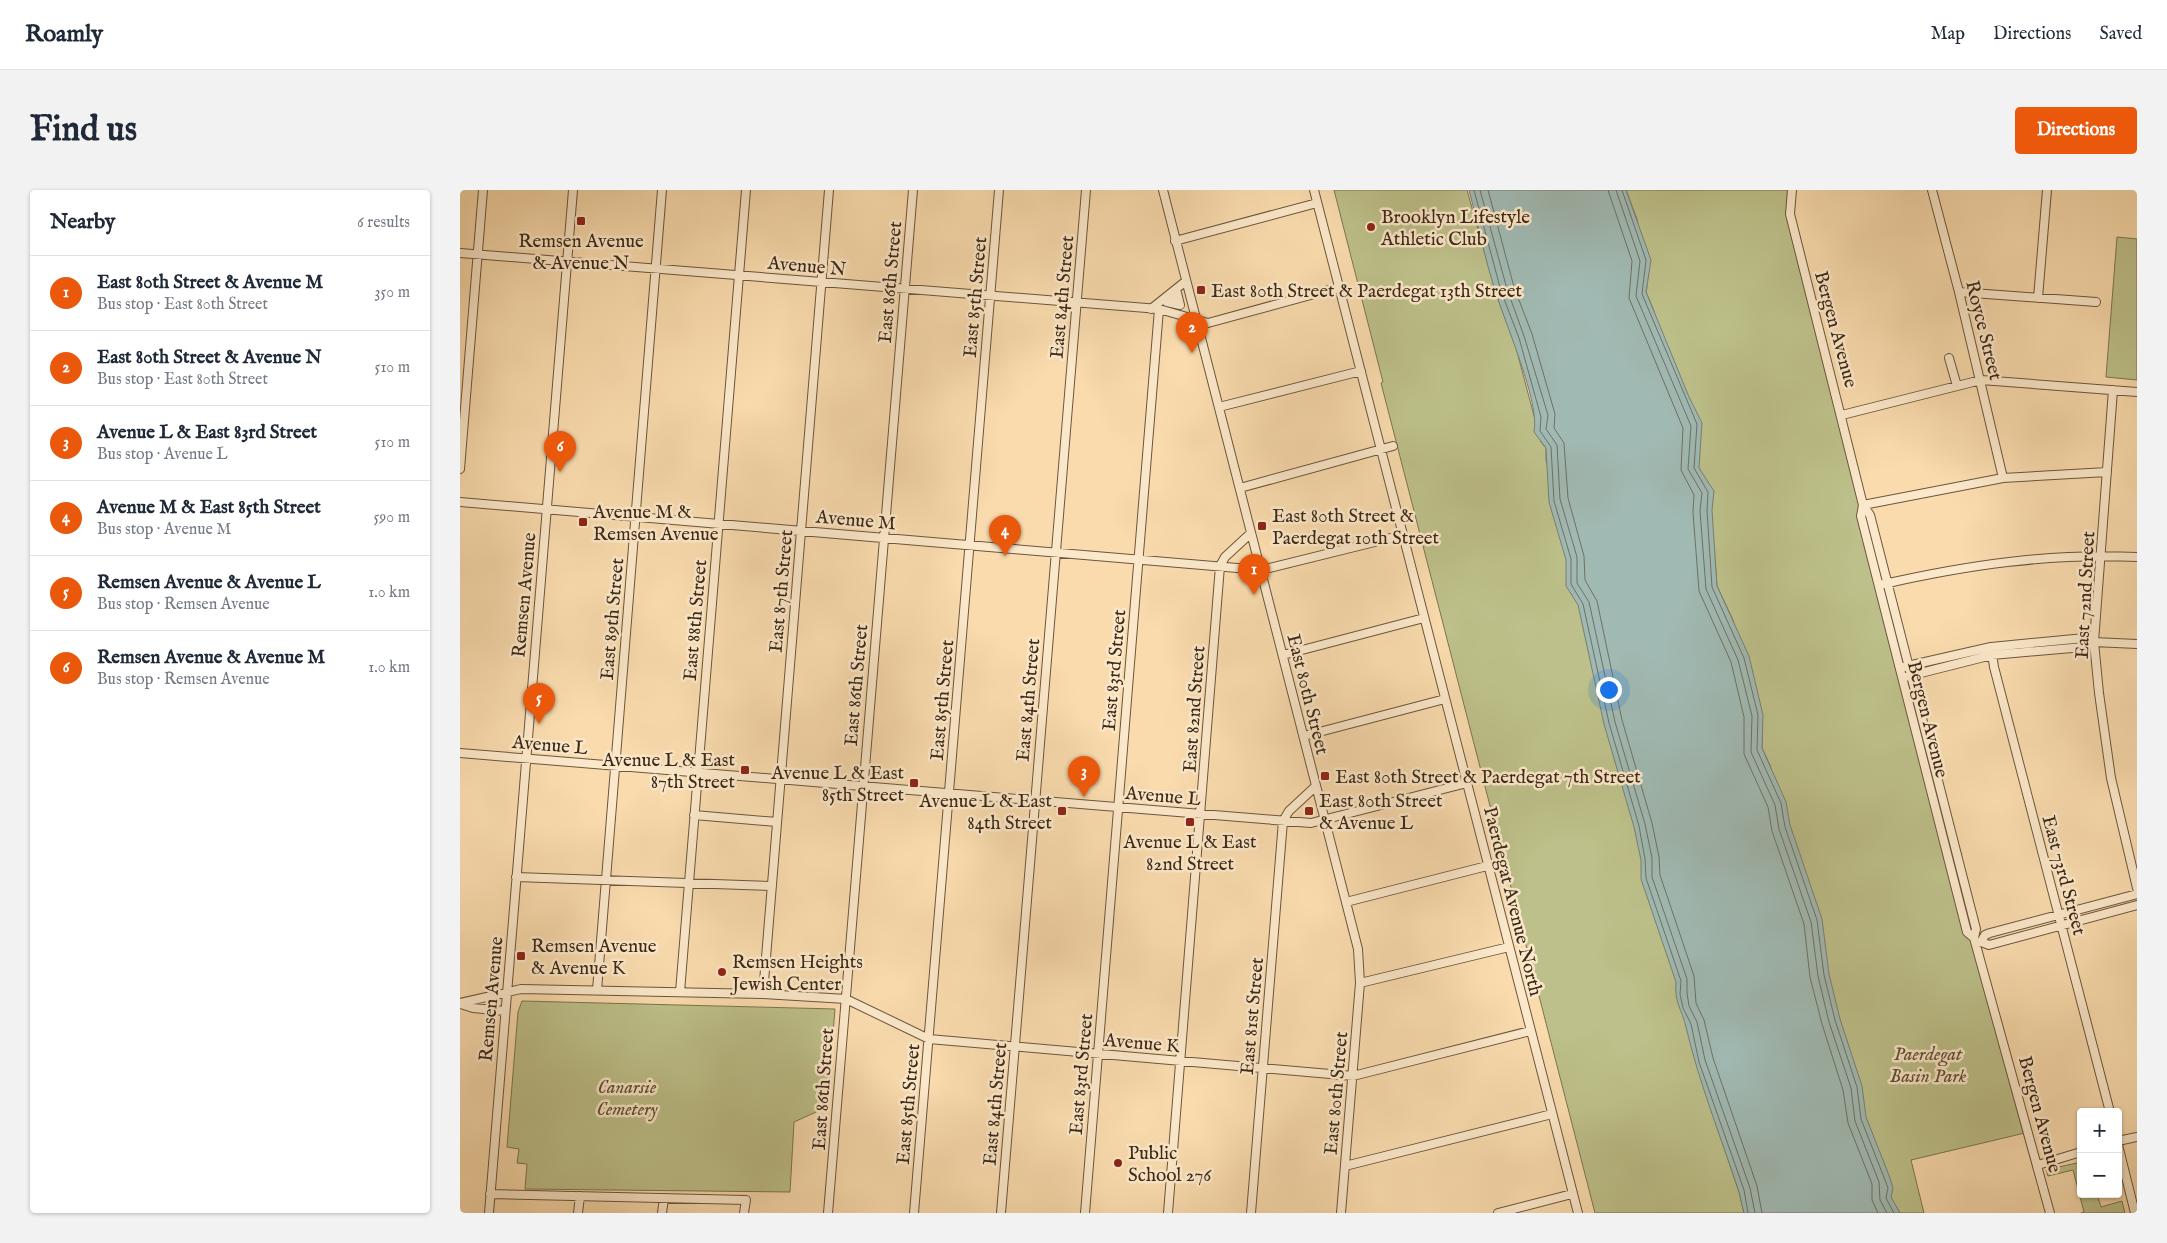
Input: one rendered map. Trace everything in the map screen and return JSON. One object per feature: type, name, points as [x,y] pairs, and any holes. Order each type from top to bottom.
[{"type":"street","points":[[460,469],[483,190]]},
{"type":"street","name":"Remsen Avenue","points":[[489,1213],[573,190]]},
{"type":"street","name":"East 89th Street","points":[[597,990],[662,190]]},
{"type":"street","name":"East 88th Street","points":[[680,992],[746,190]]},
{"type":"street","name":"East 87th Street","points":[[763,994],[829,190]]},
{"type":"street","name":"East 86th Street","points":[[828,1213],[913,190]]},
{"type":"street","name":"East 85th Street","points":[[914,1213],[999,190]]},
{"type":"street","name":"East 84th Street","points":[[1002,1213],[1086,190]]},
{"type":"street","name":"East 80th Street","points":[[1163,190],[1358,949],[1360,984],[1341,1213]]},
{"type":"street","name":"Paerdegat Avenue North","points":[[1314,190],[1578,1213]]},
{"type":"street","name":"Bergen Avenue","points":[[1792,190],[1790,214],[1842,415],[1863,505],[1870,515],[1887,584],[1903,667]]},
{"type":"street","name":"Royce Street","points":[[1932,190],[1981,380],[2003,478]]},
{"type":"street","points":[[2038,298],[2047,190]]},
{"type":"street","points":[[1176,241],[1317,203]]},
{"type":"street","name":"Avenue N","points":[[460,252],[656,270],[1155,309],[1208,323],[1340,287]]},
{"type":"street","points":[[1155,309],[1186,280]]},
{"type":"street","points":[[1959,292],[2096,302]]},
{"type":"street","name":"East 83rd Street","points":[[1085,1213],[1139,558],[1155,309]]},
{"type":"street","points":[[1950,358],[1957,386]]},
{"type":"street","points":[[1218,407],[1361,371]]},
{"type":"street","points":[[1842,415],[1981,380],[2137,392]]},
{"type":"street","name":"East 72nd Street","points":[[2113,390],[2094,642],[2111,778],[2137,888]]},
{"type":"street","points":[[1240,488],[1394,446]]},
{"type":"street","points":[[1863,505],[2003,478],[2107,472]]},
{"type":"street","name":"Avenue M","points":[[460,502],[1139,558],[1261,570],[1403,535]]},
{"type":"street","name":"Bergen Avenue","points":[[1863,505],[1861,516],[1878,586],[1906,677],[1976,929],[1977,941],[2050,1213]]},
{"type":"street","points":[[1220,566],[1224,557],[1251,533]]},
{"type":"street","points":[[1878,586],[1938,572],[2002,562],[2102,555],[2137,557]]},
{"type":"street","name":"East 82nd Street","points":[[1168,1213],[1220,566]]},
{"type":"street","points":[[1283,655],[1424,618]]},
{"type":"street","points":[[1903,667],[1992,651],[2084,648],[2094,642],[2137,644]]},
{"type":"street","points":[[1906,677],[1992,651]]},
{"type":"street","name":"East 73rd Street","points":[[1992,651],[2109,1108]]},
{"type":"street","points":[[1304,736],[1445,700]]},
{"type":"street","name":"Avenue L","points":[[460,753],[1311,823],[1466,783]]},
{"type":"street","points":[[1283,821],[1289,811],[1316,786]]},
{"type":"street","points":[[694,815],[777,822]]},
{"type":"street","name":"East 81st Street","points":[[1252,1213],[1283,821]]},
{"type":"street","points":[[1346,902],[1487,866]]},
{"type":"street","points":[[516,877],[772,886]]},
{"type":"street","points":[[1977,941],[1990,933],[2137,894]]},
{"type":"street","points":[[1977,941],[1989,945],[2137,905]]},
{"type":"street","points":[[1360,984],[1510,947]]},
{"type":"street","name":"Avenue K","points":[[460,1003],[521,989],[763,994],[846,999],[929,1039],[1353,1076],[1530,1031]]},
{"type":"street","name":"Avenue K","points":[[460,1003],[473,1008],[506,1011]]},
{"type":"street","points":[[1345,1166],[1552,1114]]},
{"type":"street","points":[[2122,1140],[2137,1136]]},
{"type":"street","points":[[2038,1165],[2078,1153]]},
{"type":"street","points":[[2120,1153],[2135,1213]]},
{"type":"street","points":[[490,1194],[746,1200],[744,1213]]},
{"type":"street","points":[[1498,1213],[1572,1194]]},
{"type":"street","points":[[578,1213],[580,1196]]},
{"type":"street","points":[[662,1213],[664,1198]]},
{"type":"green space","points":[[1334,190],[1467,190],[1496,293],[1516,348],[1541,442],[1546,448],[1546,460],[1713,1115],[1739,1192],[1744,1213],[1595,1213],[1381,383],[1383,382]]},
{"type":"green space","name":"Paerdegat Basin Park","points":[[1626,190],[1791,190],[1790,214],[2029,1132],[1911,1160],[1924,1213],[1900,1213],[1872,1169],[1770,765],[1762,748],[1762,737],[1733,620],[1717,586],[1714,547],[1654,311],[1646,292],[1647,286],[1637,219]]},
{"type":"green space","points":[[2117,237],[2137,239],[2137,380],[2106,377]]},
{"type":"green space","name":"Canarsie Cemetery","points":[[522,1001],[835,1009],[827,1107],[794,1122],[790,1192],[525,1189],[527,1164],[517,1163],[519,1149],[507,1147],[518,1012]]},
{"type":"green space","points":[[2077,1163],[2077,1185],[2073,1170],[2048,1176],[2046,1170]]},
{"type":"green space","points":[[2080,1198],[2098,1198],[2101,1207],[2122,1201],[2125,1213],[2081,1213],[2084,1212]]},
{"type":"water","points":[[1469,190],[1626,190],[1651,260],[1646,292],[1689,397],[1702,423],[1699,468],[1714,491],[1712,510],[1717,586],[1749,656],[1763,715],[1762,748],[1786,802],[1790,825],[1822,919],[1829,974],[1840,1019],[1862,1086],[1866,1117],[1890,1178],[1893,1188],[1891,1197],[1900,1213],[1744,1213],[1739,1192],[1677,1001],[1676,982],[1641,879],[1641,860],[1634,827],[1604,724],[1578,605],[1566,586],[1566,560],[1549,502],[1546,448],[1534,432],[1532,402],[1492,280]]},
{"type":"place","name":"Remsen Avenue & Avenue N","points":[[581,221]]},
{"type":"place","name":"Brooklyn Lifestyle Athletic Club","points":[[1371,227]]},
{"type":"place","name":"East 80th Street & Paerdegat 13th Street","points":[[1201,290]]},
{"type":"place","name":"East 80th Street & Avenue N","points":[[1192,353]]},
{"type":"place","name":"Remsen Avenue & Avenue M","points":[[560,472]]},
{"type":"place","name":"Avenue M & Remsen Avenue","points":[[583,522]]},
{"type":"place","name":"East 80th Street & Paerdegat 10th Street","points":[[1262,526]]},
{"type":"place","name":"Avenue M & East 85th Street","points":[[1005,556]]},
{"type":"place","name":"East 80th Street & Avenue M","points":[[1254,595]]},
{"type":"place","name":"Remsen Avenue & Avenue L","points":[[539,724]]},
{"type":"place","name":"Avenue L & East 87th Street","points":[[745,770]]},
{"type":"place","name":"East 80th Street & Paerdegat 7th Street","points":[[1325,776]]},
{"type":"place","name":"Avenue L & East 85th Street","points":[[914,783]]},
{"type":"place","name":"Avenue L & East 83rd Street","points":[[1084,797]]},
{"type":"place","name":"Avenue L & East 84th Street","points":[[1062,811]]},
{"type":"place","name":"East 80th Street & Avenue L","points":[[1309,811]]},
{"type":"place","name":"Avenue L & East 82nd Street","points":[[1190,822]]},
{"type":"place","name":"Remsen Avenue & Avenue K","points":[[521,956]]},
{"type":"place","name":"Remsen Heights Jewish Center","points":[[722,972]]},
{"type":"place","name":"Public School 276","points":[[1118,1163]]}]
